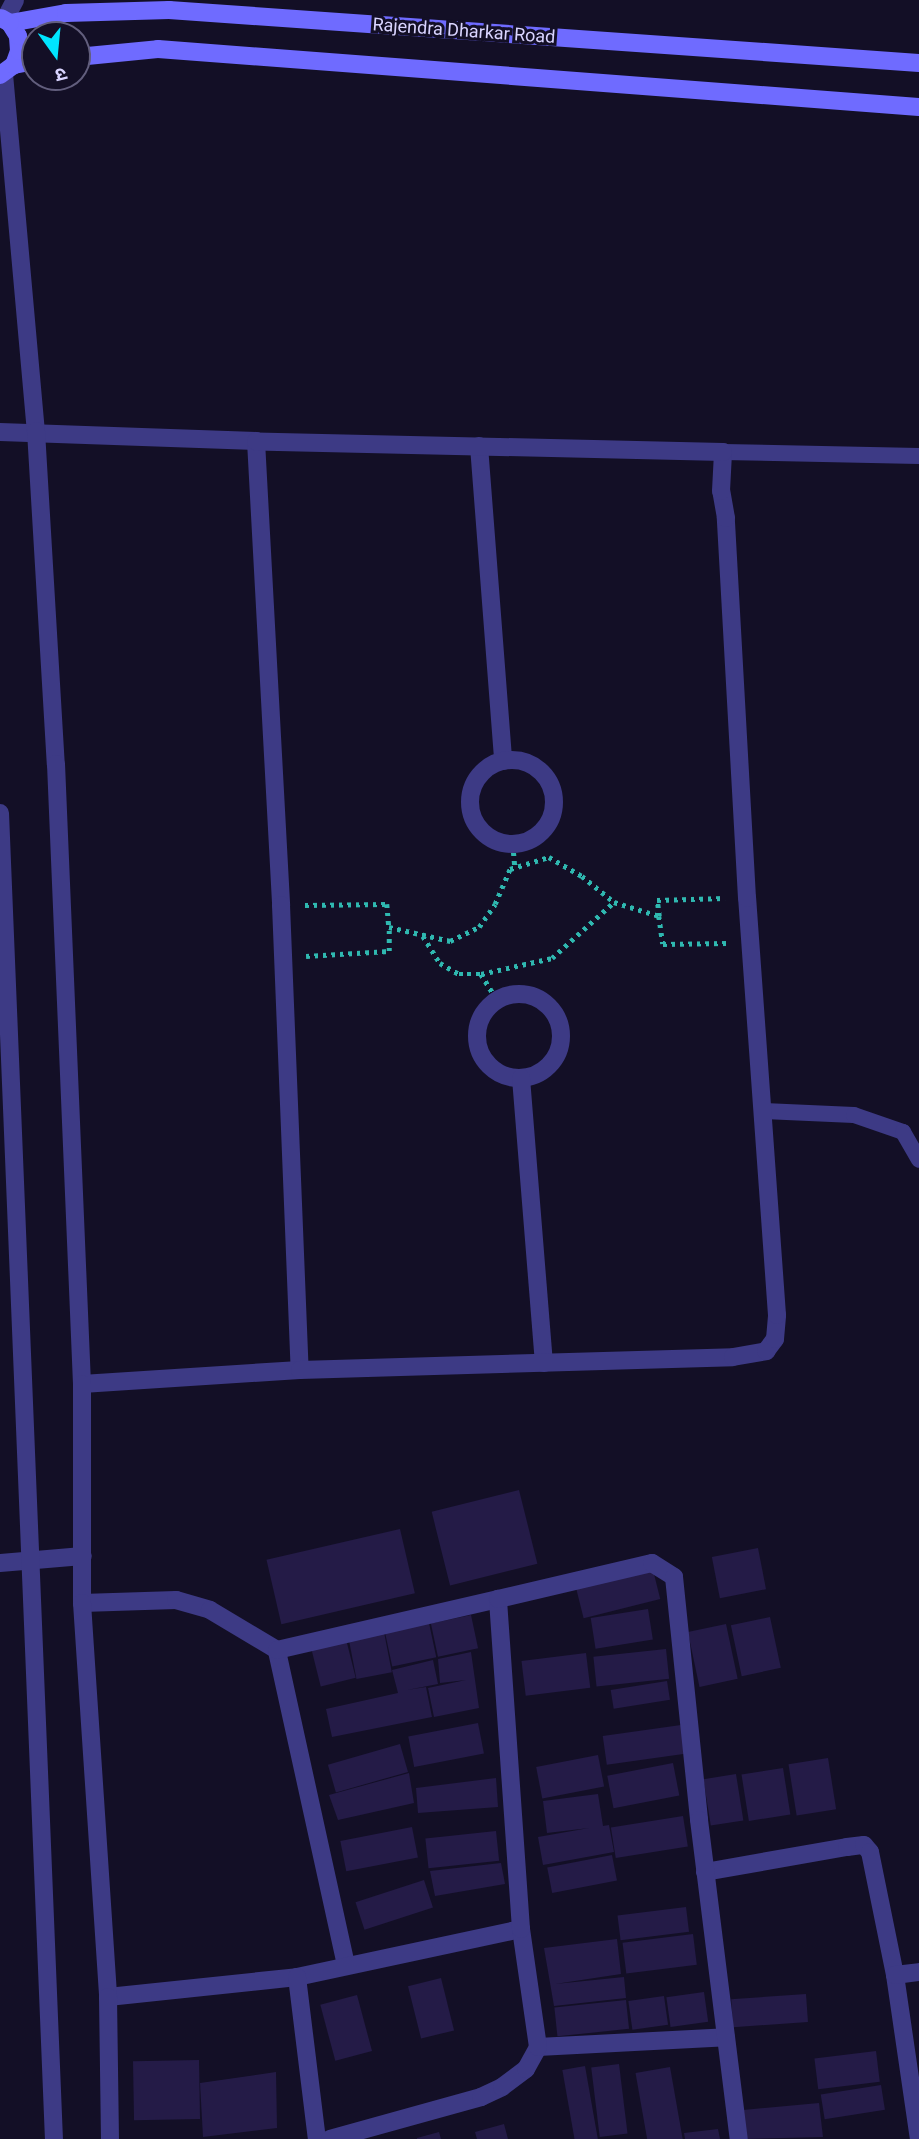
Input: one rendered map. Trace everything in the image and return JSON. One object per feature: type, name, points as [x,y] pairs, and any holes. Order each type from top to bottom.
[{"type":"main road","name":"Rajendra Dharkar Road","points":[[5,20],[66,13],[169,10],[919,63]]},
{"type":"main road","points":[[5,20],[18,36],[19,51],[6,72]]},
{"type":"main road","points":[[91,56],[158,49],[919,107]]},
{"type":"street","points":[[5,20],[15,0]]},
{"type":"street","points":[[6,72],[36,432],[56,764],[82,1384],[82,1603],[108,1997],[110,2139]]},
{"type":"street","points":[[0,432],[723,452],[721,491],[726,518],[747,898],[777,1315],[775,1339],[766,1351],[733,1357],[300,1370],[82,1384]]},
{"type":"street","points":[[256,441],[281,905],[300,1370]]},
{"type":"street","points":[[479,446],[503,761]]},
{"type":"street","points":[[518,760],[531,764],[551,784],[554,797],[549,825],[527,842],[500,843],[478,827],[470,801],[479,775],[503,761],[518,760]]},
{"type":"street","points":[[0,813],[54,2139]]},
{"type":"street","points":[[511,994],[538,998],[558,1018],[561,1045],[555,1058],[534,1076],[521,1078],[495,1071],[479,1049],[480,1021],[497,1000],[511,994]]},
{"type":"street","points":[[521,1078],[544,1363]]},
{"type":"street","points":[[0,1563],[83,1556]]},
{"type":"street","points":[[82,1603],[176,1600],[210,1610],[277,1650],[652,1563],[674,1577],[705,1872],[739,2139]]},
{"type":"street","points":[[330,2139],[491,2092],[526,2069],[538,2047],[521,1929],[498,1599]]},
{"type":"street","points":[[277,1650],[346,1965]]},
{"type":"street","points":[[705,1872],[863,1845],[870,1852],[895,1975],[919,2139]]},
{"type":"street","points":[[108,1997],[297,1977],[521,1929]]},
{"type":"street","points":[[895,1975],[919,1972]]},
{"type":"street","points":[[297,1977],[317,2139]]},
{"type":"street","points":[[538,2047],[726,2037]]},
{"type":"lane","points":[[723,452],[919,456]]},
{"type":"lane","points":[[764,1111],[854,1115],[903,1132],[919,1160]]},
{"type":"path","points":[[513,844],[515,868]]},
{"type":"path","points":[[389,927],[450,941],[480,927],[495,904],[510,869],[549,857],[582,876],[614,902],[659,916]]},
{"type":"path","points":[[747,898],[657,900],[663,944],[750,943]]},
{"type":"path","points":[[423,936],[440,963],[459,974],[481,974],[552,958],[614,902]]},
{"type":"path","points":[[281,905],[387,904],[389,927],[389,951],[283,957]]},
{"type":"path","points":[[481,974],[497,1000]]},
{"type":"building","points":[[519,1490],[537,1564],[450,1586],[432,1512]]},
{"type":"building","points":[[400,1529],[415,1593],[281,1624],[267,1560]]},
{"type":"building","points":[[758,1548],[766,1589],[720,1598],[712,1557]]},
{"type":"building","points":[[653,1570],[660,1599],[584,1618],[576,1589]]},
{"type":"building","points":[[648,1609],[653,1640],[596,1649],[591,1618]]},
{"type":"building","points":[[471,1615],[478,1648],[438,1657],[431,1624]]},
{"type":"building","points":[[770,1617],[781,1668],[742,1676],[731,1625]]},
{"type":"building","points":[[429,1623],[436,1657],[392,1667],[385,1632]]},
{"type":"building","points":[[726,1624],[738,1679],[699,1687],[688,1632]]},
{"type":"building","points":[[384,1632],[392,1672],[356,1679],[349,1639]]},
{"type":"building","points":[[346,1639],[356,1678],[321,1687],[311,1648]]},
{"type":"building","points":[[666,1649],[669,1679],[597,1686],[593,1657]]},
{"type":"building","points":[[471,1652],[479,1708],[434,1717],[428,1688],[466,1680],[440,1683],[438,1659]]},
{"type":"building","points":[[586,1653],[590,1688],[526,1696],[521,1661]]},
{"type":"building","points":[[433,1660],[438,1684],[407,1690],[426,1687],[432,1717],[332,1737],[326,1709],[398,1693],[392,1670]]},
{"type":"building","points":[[667,1681],[670,1700],[614,1709],[611,1690]]},
{"type":"building","points":[[478,1723],[484,1753],[414,1767],[408,1737]]},
{"type":"building","points":[[681,1725],[685,1754],[607,1765],[603,1736]]},
{"type":"building","points":[[400,1744],[408,1772],[336,1793],[328,1765]]},
{"type":"building","points":[[598,1755],[604,1786],[542,1798],[536,1767]]},
{"type":"building","points":[[828,1758],[836,1809],[797,1816],[788,1764]]},
{"type":"building","points":[[673,1763],[679,1795],[614,1808],[607,1776]]},
{"type":"building","points":[[783,1768],[790,1814],[749,1821],[742,1775]]},
{"type":"building","points":[[409,1773],[414,1803],[338,1820],[329,1795]]},
{"type":"building","points":[[736,1774],[743,1820],[711,1826],[703,1779]]},
{"type":"building","points":[[496,1778],[498,1807],[418,1813],[416,1788]]},
{"type":"building","points":[[598,1794],[603,1826],[609,1825],[614,1852],[543,1865],[538,1837],[589,1828],[547,1833],[543,1801]]},
{"type":"building","points":[[683,1816],[688,1847],[616,1858],[611,1827]]},
{"type":"building","points":[[412,1827],[418,1857],[346,1871],[340,1841]]},
{"type":"building","points":[[496,1831],[499,1861],[429,1868],[425,1838]]},
{"type":"building","points":[[612,1855],[617,1881],[552,1893],[547,1868]]},
{"type":"building","points":[[501,1863],[505,1884],[435,1896],[430,1871]]},
{"type":"building","points":[[424,1880],[433,1908],[364,1930],[356,1902]]},
{"type":"building","points":[[686,1907],[689,1932],[621,1940],[618,1915]]},
{"type":"building","points":[[693,1934],[697,1965],[626,1973],[623,1943]]},
{"type":"building","points":[[617,1939],[621,1974],[555,1984],[624,1977],[626,1998],[554,2006],[544,1948]]},
{"type":"building","points":[[441,1978],[454,2030],[421,2039],[408,1986]]},
{"type":"building","points":[[704,1992],[708,2022],[671,2027],[666,1997]]},
{"type":"building","points":[[806,1994],[808,2022],[733,2027],[731,1999]]},
{"type":"building","points":[[357,1995],[372,2051],[335,2061],[320,2005]]},
{"type":"building","points":[[664,1996],[668,2025],[632,2030],[628,2001]]},
{"type":"building","points":[[626,2000],[629,2029],[557,2036],[554,2008]]},
{"type":"building","points":[[876,2051],[880,2082],[818,2089],[814,2059]]},
{"type":"building","points":[[199,2060],[200,2119],[134,2120],[133,2061]]},
{"type":"building","points":[[619,2064],[628,2133],[600,2137],[591,2067]]},
{"type":"building","points":[[585,2066],[598,2139],[575,2139],[562,2070]]},
{"type":"building","points":[[670,2067],[683,2139],[647,2139],[636,2073]]},
{"type":"building","points":[[276,2072],[277,2128],[203,2137],[200,2083]]},
{"type":"building","points":[[881,2085],[885,2110],[825,2119],[821,2095]]},
{"type":"building","points":[[819,2103],[823,2137],[745,2139],[743,2110]]},
{"type":"building","points":[[504,2124],[508,2139],[477,2139],[475,2132]]},
{"type":"building","points":[[718,2129],[720,2139],[685,2139],[684,2133]]},
{"type":"building","points":[[439,2132],[441,2139],[417,2139],[417,2138]]}]
